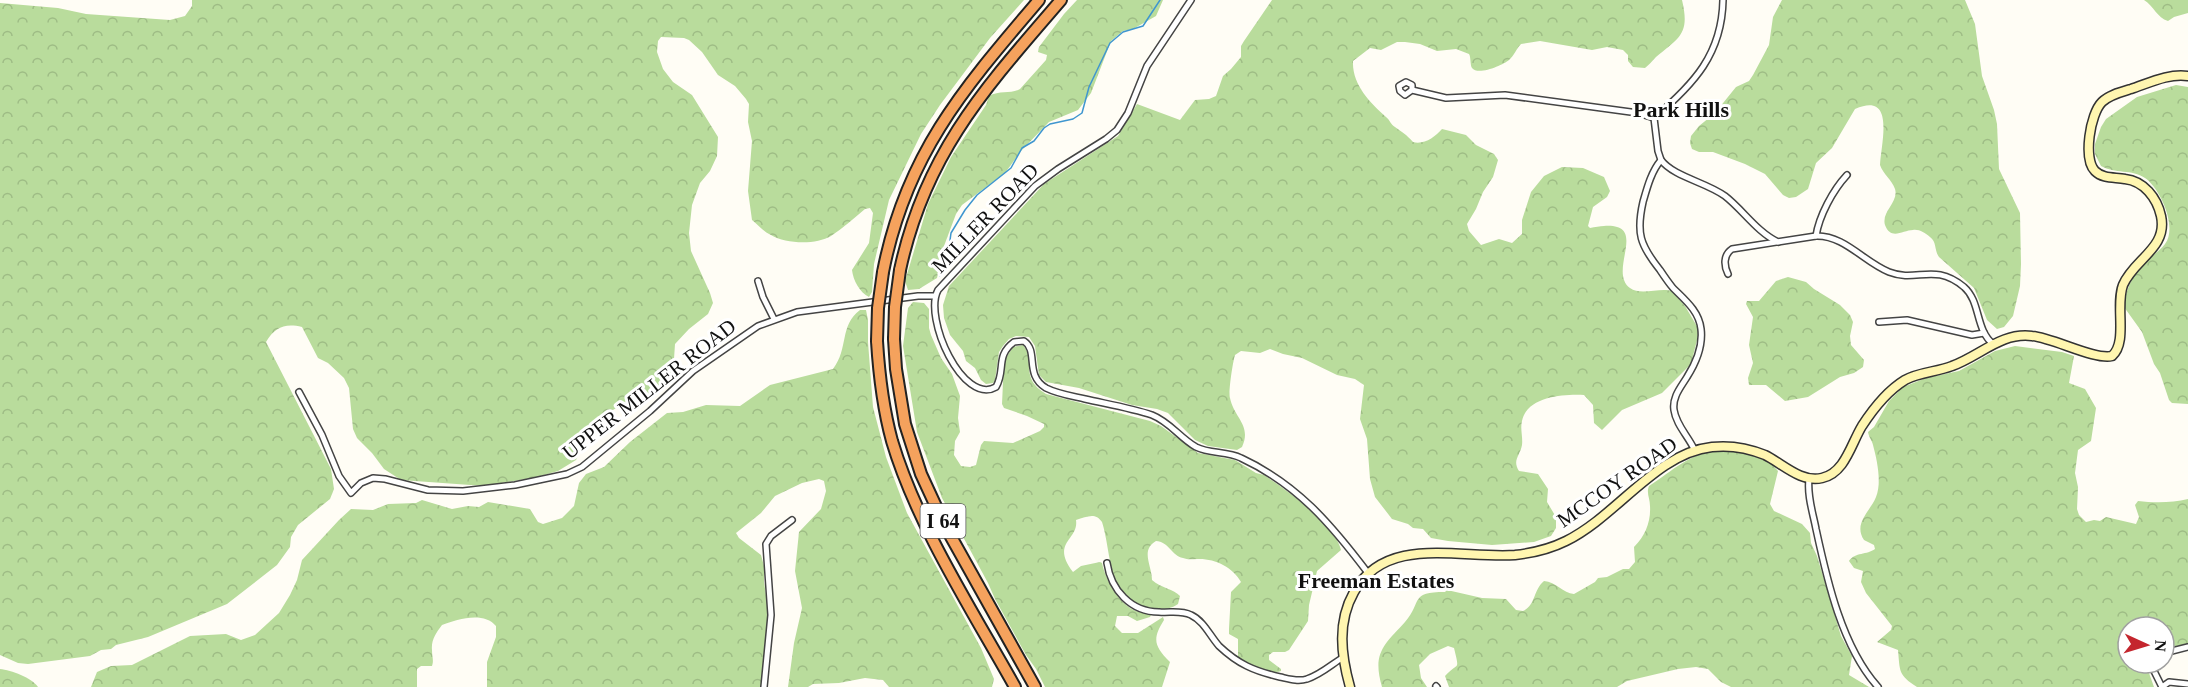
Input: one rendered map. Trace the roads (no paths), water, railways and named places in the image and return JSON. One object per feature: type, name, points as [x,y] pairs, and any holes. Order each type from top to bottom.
[{"type":"highway","name":"I 64","points":[[1016,687],[935,542],[909,489],[886,415],[877,341],[878,308],[883,272],[902,202],[914,172],[934,135],[970,83],[1039,0]]},
{"type":"highway","name":"I 64","points":[[1035,687],[945,526],[921,474],[903,415],[896,369],[895,306],[900,270],[916,209],[944,151],[977,100],[1061,0]]},
{"type":"street","name":"MILLER ROAD","points":[[935,296],[940,287],[1035,186],[1117,130],[1128,113],[1147,66],[1191,0]]},
{"type":"street","points":[[1654,118],[1692,81],[1709,60],[1720,31],[1723,0]]},
{"type":"street","points":[[1878,687],[1863,667],[1852,646],[1833,595],[1810,502],[1809,479],[1829,476],[1840,468],[1870,414],[1895,387],[1912,376],[1960,363],[2006,338],[2028,335],[2049,339],[2098,356],[2108,357],[2116,353],[2120,343],[2119,300],[2123,286],[2131,272],[2159,241],[2162,223],[2155,201],[2140,184],[2127,179],[2103,176],[2093,170],[2090,165],[2088,147],[2091,127],[2097,108],[2107,98],[2168,76],[2188,76]]},
{"type":"street","points":[[1412,90],[1453,98],[1505,95],[1638,113],[1654,118]]},
{"type":"street","points":[[1654,118],[1661,160],[1672,171],[1701,182],[1725,196],[1762,231],[1778,242]]},
{"type":"street","points":[[1661,160],[1654,170],[1646,192],[1640,217],[1640,236],[1647,252],[1673,288],[1692,307],[1700,323],[1701,336],[1698,352],[1673,404],[1677,419],[1695,451]]},
{"type":"street","points":[[1816,236],[1818,226],[1836,190],[1847,175]]},
{"type":"street","points":[[1728,274],[1725,264],[1729,251],[1816,236],[1826,237],[1839,241],[1891,273],[1936,273],[1951,279],[1965,288],[1970,295],[1984,333],[1993,344]]},
{"type":"street","points":[[758,281],[774,319]]},
{"type":"street","name":"UPPER MILLER ROAD","points":[[299,392],[322,435],[339,476],[351,493],[361,483],[373,478],[428,490],[463,491],[543,480],[572,472],[650,411],[693,371],[749,331],[774,319],[806,311],[918,296],[935,296]]},
{"type":"street","points":[[935,296],[934,314],[943,347],[956,367],[974,384],[986,390],[996,387],[1000,379],[1001,363],[1005,351],[1014,342],[1026,342],[1031,352],[1034,375],[1044,387],[1058,393],[1157,417],[1196,447],[1239,457],[1278,480],[1322,515],[1368,573]]},
{"type":"street","points":[[1879,322],[1907,320],[1972,335],[1984,333]]},
{"type":"street","name":"MCCOY ROAD","points":[[1350,687],[1342,658],[1342,628],[1345,614],[1356,589],[1368,573],[1389,560],[1404,555],[1514,555],[1554,546],[1591,526],[1662,468],[1695,451],[1724,446],[1745,448],[1766,456],[1809,479]]},
{"type":"street","points":[[764,687],[771,615],[766,544],[771,536],[792,520]]},
{"type":"street","points":[[1107,563],[1114,585],[1122,597],[1133,605],[1151,612],[1190,614],[1197,619],[1218,645],[1255,672],[1304,680],[1319,674],[1342,658]]},
{"type":"street","points":[[2162,687],[2169,682],[2188,684]]},
{"type":"waterway","points":[[940,276],[948,255],[951,233],[965,210],[977,195],[1011,168],[1022,148],[1034,141],[1044,128],[1050,124],[1073,119],[1082,113],[1089,87],[1110,43],[1123,32],[1143,26],[1160,0]]},
{"type":"district","name":"Park Hills","points":[[1681,109]]},
{"type":"district","name":"Freeman Estates","points":[[1376,580]]}]
